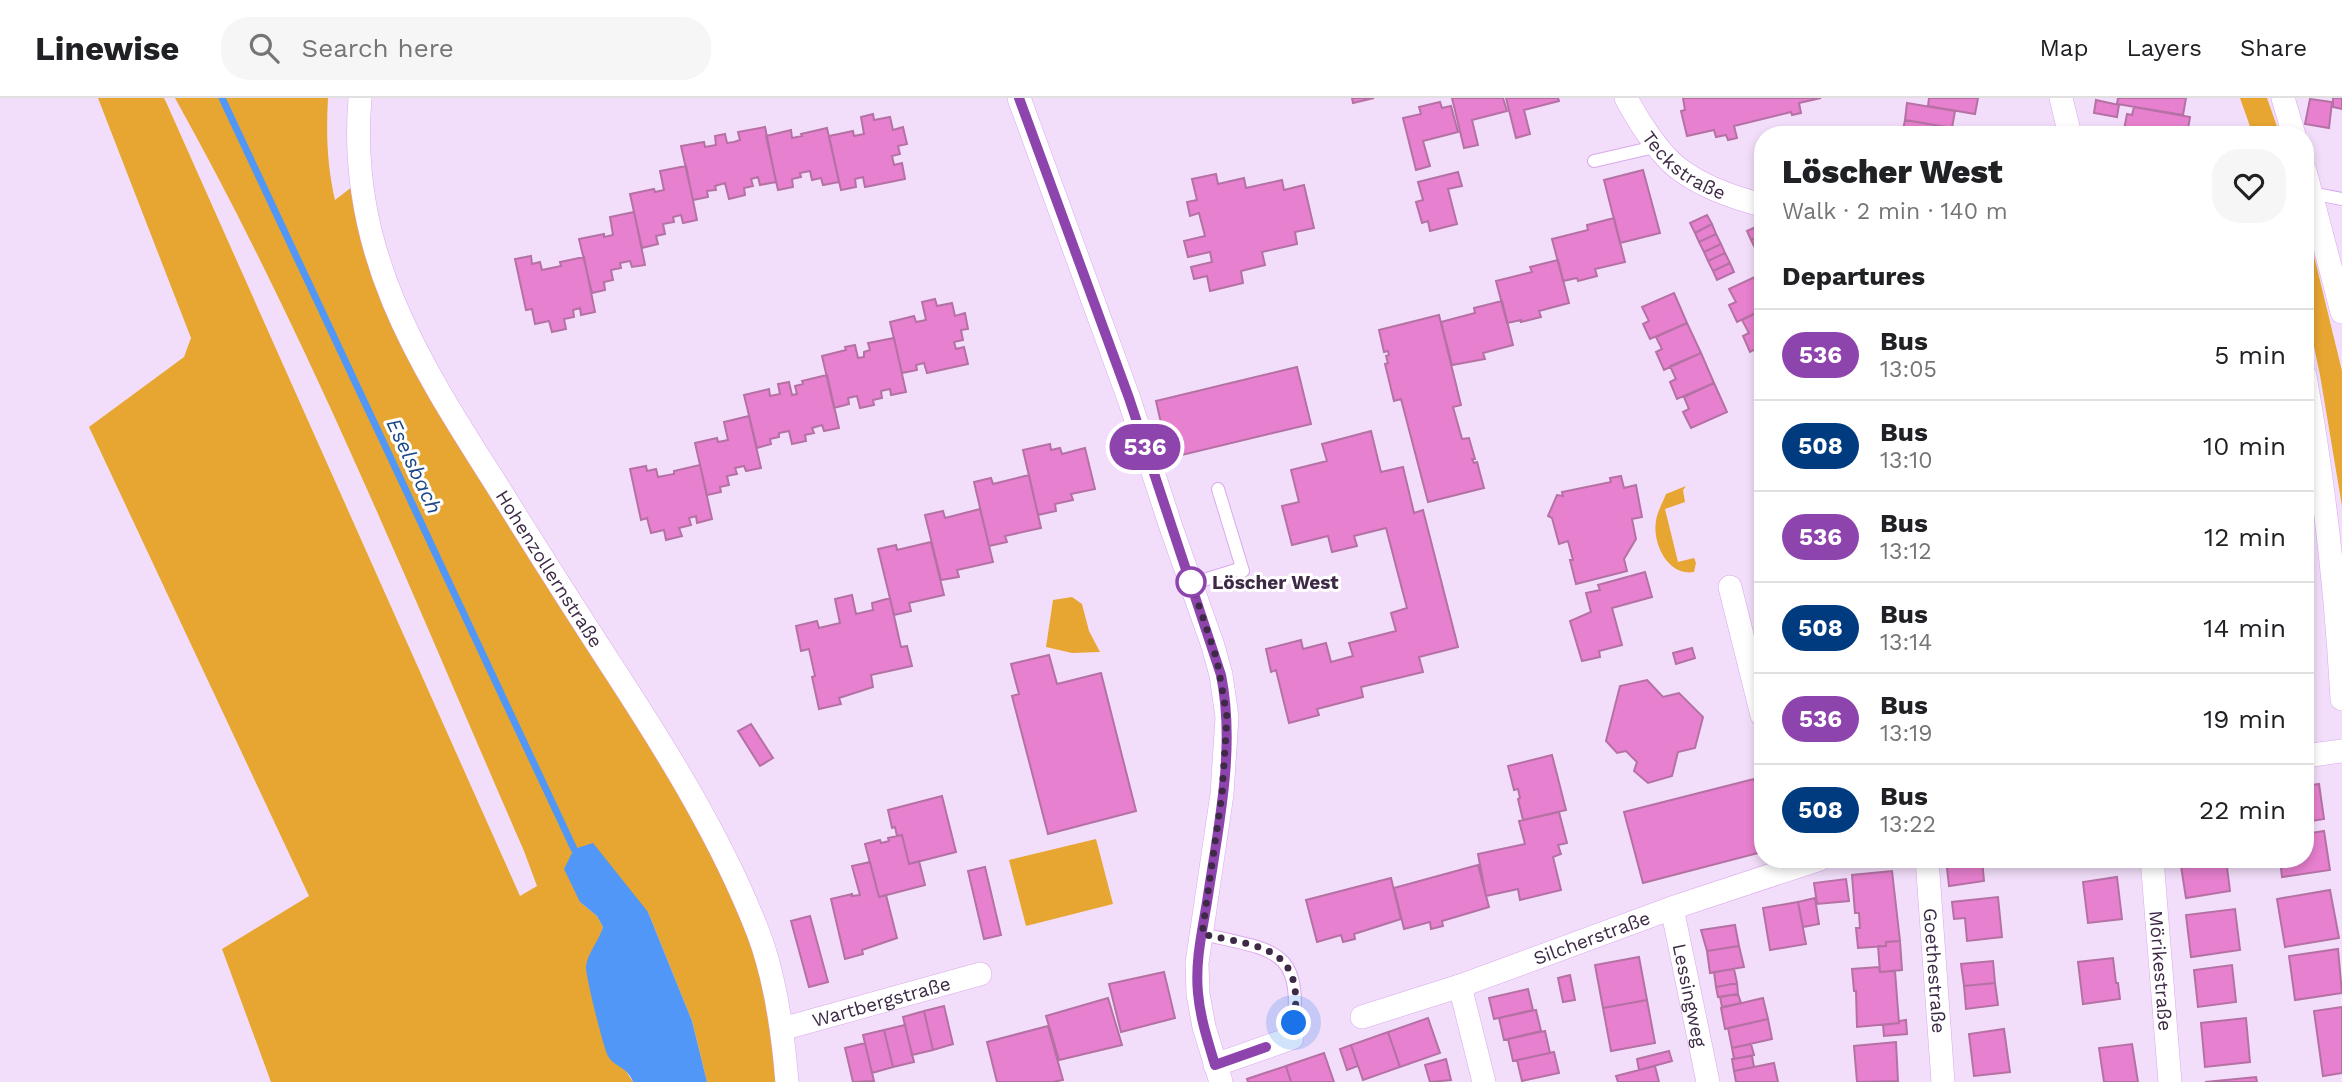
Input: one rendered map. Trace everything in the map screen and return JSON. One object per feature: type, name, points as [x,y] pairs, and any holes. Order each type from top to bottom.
[{"type":"street","name":"Hohenzollernstraße","points":[[360,98],[360,168],[375,254],[387,289],[411,342],[444,401],[647,718],[701,812],[758,932],[782,1029],[787,1082]]},
{"type":"street","points":[[1019,98],[1129,398],[1221,675],[1227,717],[1222,794],[1198,963],[1198,994],[1218,1074],[1292,1038]]},
{"type":"street","name":"Teckstraße","points":[[1626,98],[1659,146],[1681,171],[1733,196],[1754,203]]},
{"type":"street","points":[[2061,98],[2068,126]]},
{"type":"street","points":[[2283,98],[2291,126]]},
{"type":"street","points":[[2314,205],[2342,312]]},
{"type":"street","points":[[2314,429],[2328,535],[2342,699]]},
{"type":"street","points":[[1730,587],[1754,683]]},
{"type":"street","points":[[2314,755],[2342,751]]},
{"type":"street","name":"Silcherstraße","points":[[1362,1017],[1460,986],[1786,868]]},
{"type":"street","name":"Goethestraße","points":[[1928,868],[1943,1082]]},
{"type":"street","name":"Mörikestraße","points":[[2153,868],[2170,1082]]},
{"type":"street","name":"Lessingweg","points":[[1672,908],[1708,1082]]},
{"type":"street","name":"Wartbergstraße","points":[[782,1029],[980,974]]},
{"type":"street","points":[[1460,986],[1483,1082]]},
{"type":"lane","points":[[1594,161],[1659,146]]},
{"type":"lane","points":[[2314,185],[2342,199]]},
{"type":"lane","points":[[1191,584],[1236,570],[1243,571],[1218,489]]},
{"type":"lane","points":[[1202,934],[1274,952],[1287,964],[1295,985],[1296,1009],[1292,1038]]},
{"type":"shaded area","points":[[98,98],[164,98],[520,896],[537,886],[442,660],[271,282],[175,98],[328,98],[328,149],[335,200],[361,180],[387,289],[614,670],[758,932],[787,1082],[707,1082],[692,1021],[648,912],[580,902],[597,916],[603,927],[600,939],[590,954],[616,1064],[624,1068],[633,1082],[271,1082],[222,949],[309,896],[89,427],[184,357],[191,338]]},
{"type":"shaded area","points":[[2240,98],[2267,98],[2277,126],[2250,126]]},
{"type":"shaded area","points":[[2314,256],[2342,371],[2342,506],[2314,346]]},
{"type":"shaded area","points":[[1686,486],[1683,490],[1685,502],[1665,509],[1678,562],[1694,558],[1694,572],[1685,572],[1669,564],[1659,548],[1655,530],[1666,494]]},
{"type":"shaded area","points":[[1072,597],[1082,604],[1089,631],[1100,652],[1072,653],[1046,647],[1053,600]]},
{"type":"shaded area","points":[[1096,839],[1113,904],[1026,926],[1009,860]]},
{"type":"water","points":[[593,843],[648,912],[692,1021],[707,1082],[633,1082],[628,1073],[608,1056],[586,966],[603,927],[597,916],[580,902],[564,869],[574,849]]},
{"type":"building","points":[[1352,98],[1374,98],[1353,103]]},
{"type":"building","points":[[1452,98],[1503,98],[1507,111],[1472,120],[1478,145],[1464,148]]},
{"type":"building","points":[[1506,98],[1558,98],[1559,101],[1524,110],[1530,134],[1516,138]]},
{"type":"building","points":[[1683,98],[1821,98],[1799,103],[1801,113],[1792,115],[1791,112],[1734,126],[1737,138],[1728,140],[1726,135],[1716,137],[1714,130],[1687,136],[1681,111],[1685,110]]},
{"type":"building","points":[[1929,98],[1978,98],[1975,114],[1928,106]]},
{"type":"building","points":[[2118,98],[2186,98],[2183,115],[2117,104]]},
{"type":"building","points":[[2333,98],[2342,98],[2342,109],[2333,107]]},
{"type":"building","points":[[2310,99],[2332,102],[2329,128],[2305,124]]},
{"type":"building","points":[[2096,100],[2119,105],[2117,117],[2094,113]]},
{"type":"building","points":[[1440,102],[1442,108],[1451,106],[1458,132],[1423,141],[1430,166],[1416,170],[1403,118],[1421,114],[1419,107]]},
{"type":"building","points":[[1907,103],[1955,111],[1952,126],[1905,120]]},
{"type":"building","points":[[2134,107],[2190,117],[2188,126],[2125,126],[2127,114],[2132,115]]},
{"type":"building","points":[[873,114],[874,120],[890,117],[893,130],[903,127],[907,144],[898,146],[900,154],[892,156],[894,165],[902,163],[905,179],[865,187],[863,177],[855,179],[856,187],[841,190],[829,136],[853,131],[854,136],[864,134],[861,117]]},
{"type":"building","points":[[1905,120],[1940,126],[1904,126]]},
{"type":"building","points":[[765,127],[776,182],[760,185],[758,177],[751,179],[753,186],[744,188],[745,195],[729,199],[725,183],[715,186],[716,190],[707,191],[708,197],[693,200],[681,146],[704,142],[705,147],[716,145],[715,136],[725,134],[727,143],[734,142],[740,140],[738,132]]},
{"type":"building","points":[[827,128],[839,182],[823,185],[821,178],[812,180],[810,171],[800,173],[801,177],[792,179],[793,187],[778,190],[766,136],[791,130],[792,138]]},
{"type":"building","points":[[686,166],[697,220],[683,223],[681,215],[673,217],[674,222],[663,224],[665,234],[656,236],[658,244],[642,248],[630,194],[654,189],[655,192],[664,190],[660,171]]},
{"type":"building","points":[[1643,170],[1660,233],[1620,243],[1604,180]]},
{"type":"building","points":[[1458,172],[1462,186],[1448,189],[1457,224],[1430,231],[1428,221],[1422,223],[1416,202],[1423,200],[1418,182]]},
{"type":"building","points":[[1216,174],[1218,184],[1244,178],[1246,188],[1282,180],[1284,190],[1304,185],[1314,228],[1295,232],[1297,244],[1262,252],[1265,265],[1241,271],[1243,283],[1210,291],[1207,276],[1194,279],[1191,267],[1212,262],[1210,252],[1188,257],[1184,241],[1205,236],[1199,213],[1190,216],[1187,202],[1197,200],[1192,179]]},
{"type":"building","points":[[634,212],[645,265],[632,267],[630,261],[620,263],[621,268],[611,270],[613,280],[604,282],[605,290],[592,293],[579,239],[613,235],[610,217]]},
{"type":"building","points":[[1707,215],[1712,224],[1695,233],[1690,223]]},
{"type":"building","points":[[1614,218],[1625,262],[1595,269],[1597,276],[1578,281],[1577,278],[1563,281],[1552,239],[1588,230],[1587,225]]},
{"type":"building","points":[[1712,224],[1716,234],[1699,242],[1695,233]]},
{"type":"building","points":[[1754,228],[1754,239],[1751,240],[1747,231]]},
{"type":"building","points":[[1716,234],[1721,244],[1704,252],[1699,242]]},
{"type":"building","points":[[1721,244],[1725,253],[1708,261],[1704,252]]},
{"type":"building","points":[[1725,253],[1730,263],[1713,271],[1708,261]]},
{"type":"building","points":[[531,256],[532,264],[540,262],[542,270],[561,266],[560,262],[584,257],[595,312],[581,315],[580,308],[573,310],[574,317],[564,319],[566,329],[552,332],[549,321],[535,324],[532,309],[526,310],[515,259]]},
{"type":"building","points":[[1558,260],[1569,303],[1539,311],[1541,317],[1507,323],[1496,281],[1532,272],[1530,267]]},
{"type":"building","points":[[1730,263],[1734,272],[1717,280],[1713,271]]},
{"type":"building","points":[[1754,277],[1754,314],[1737,322],[1729,305],[1736,302],[1729,289]]},
{"type":"building","points":[[1674,293],[1687,323],[1650,339],[1643,324],[1649,321],[1642,307]]},
{"type":"building","points":[[935,299],[937,306],[952,303],[955,316],[965,313],[968,329],[961,330],[963,340],[954,342],[956,349],[964,347],[968,364],[927,373],[924,363],[916,365],[917,370],[902,373],[890,322],[914,316],[916,322],[926,320],[922,302]]},
{"type":"building","points":[[1502,301],[1513,345],[1483,353],[1485,359],[1452,365],[1441,322],[1475,313],[1474,308]]},
{"type":"building","points":[[1754,314],[1754,350],[1750,352],[1743,336],[1749,333],[1742,320]]},
{"type":"building","points":[[1439,315],[1461,405],[1453,407],[1462,439],[1469,438],[1475,459],[1472,459],[1474,463],[1477,462],[1484,488],[1428,502],[1401,399],[1394,401],[1385,364],[1388,363],[1386,356],[1389,355],[1388,351],[1384,352],[1379,330]]},
{"type":"building","points":[[1687,323],[1701,353],[1664,370],[1656,352],[1662,349],[1656,337]]},
{"type":"building","points":[[894,338],[906,392],[891,395],[890,389],[881,391],[882,398],[873,400],[874,405],[860,408],[857,396],[848,398],[849,404],[834,408],[822,356],[855,345],[858,358],[864,357],[864,352],[870,350],[868,343]]},
{"type":"building","points":[[1701,353],[1714,383],[1677,399],[1670,382],[1676,379],[1670,366]]},
{"type":"building","points":[[1297,367],[1311,424],[1169,458],[1156,401]]},
{"type":"building","points":[[827,375],[839,428],[824,431],[822,425],[812,428],[814,433],[805,435],[806,441],[792,444],[789,431],[779,433],[779,437],[770,439],[771,444],[757,448],[744,395],[769,389],[770,396],[780,394],[778,384],[789,382],[792,395],[797,394],[795,386],[803,384],[802,381]]},
{"type":"building","points":[[1714,383],[1727,412],[1691,428],[1683,412],[1689,409],[1684,397]]},
{"type":"building","points":[[749,416],[761,468],[746,471],[744,466],[735,468],[737,474],[727,476],[729,485],[720,487],[721,492],[707,495],[695,443],[717,438],[718,442],[728,440],[724,422]]},
{"type":"building","points":[[1371,431],[1381,472],[1403,467],[1414,513],[1423,510],[1458,647],[1419,657],[1423,672],[1361,687],[1363,697],[1317,709],[1319,715],[1289,723],[1276,670],[1271,672],[1266,649],[1301,640],[1303,649],[1326,643],[1331,662],[1353,656],[1349,643],[1396,631],[1391,613],[1407,608],[1386,528],[1354,536],[1357,546],[1332,552],[1328,536],[1292,545],[1282,506],[1299,502],[1291,470],[1327,461],[1322,444]]},
{"type":"building","points":[[1050,444],[1051,450],[1060,448],[1062,454],[1085,448],[1095,489],[1071,494],[1073,500],[1055,504],[1056,511],[1038,515],[1023,450]]},
{"type":"building","points":[[700,465],[712,519],[697,523],[696,516],[689,518],[691,525],[679,528],[682,536],[666,540],[664,530],[651,533],[647,518],[641,520],[630,469],[646,466],[647,471],[656,469],[658,477]]},
{"type":"building","points":[[1029,475],[1041,528],[1005,536],[1007,542],[989,546],[974,482],[991,478],[993,484]]},
{"type":"building","points":[[1621,476],[1624,488],[1636,485],[1642,517],[1632,519],[1636,539],[1624,559],[1627,571],[1576,584],[1568,541],[1559,544],[1552,518],[1548,516],[1557,495],[1563,496],[1562,492],[1611,482],[1610,478]]},
{"type":"building","points":[[980,509],[993,562],[957,570],[959,577],[941,580],[925,515],[943,511],[945,518]]},
{"type":"building","points":[[931,542],[944,595],[909,603],[911,611],[894,615],[878,549],[896,545],[897,550]]},
{"type":"building","points":[[1645,572],[1652,597],[1612,608],[1622,645],[1599,651],[1600,657],[1582,661],[1570,621],[1591,612],[1586,593],[1600,590],[1598,585]]},
{"type":"building","points":[[852,595],[856,614],[873,610],[872,603],[890,598],[901,647],[907,646],[912,666],[871,675],[873,687],[839,698],[841,704],[819,709],[809,649],[801,651],[796,626],[817,621],[819,628],[840,623],[835,599]]},
{"type":"building","points":[[1692,648],[1695,658],[1676,664],[1673,653]]},
{"type":"building","points":[[1049,655],[1057,684],[1101,673],[1136,811],[1048,834],[1012,696],[1019,694],[1011,664]]},
{"type":"building","points":[[1647,680],[1663,697],[1679,693],[1703,717],[1695,748],[1678,752],[1672,776],[1648,783],[1634,771],[1637,762],[1626,751],[1617,753],[1606,741],[1620,686]]},
{"type":"building","points":[[751,724],[773,758],[760,766],[738,731]]},
{"type":"building","points":[[1552,755],[1566,810],[1523,820],[1518,789],[1514,790],[1508,766]]},
{"type":"building","points":[[1754,779],[1754,854],[1643,883],[1624,812]]},
{"type":"building","points":[[2319,784],[2324,819],[2314,821],[2314,785]]},
{"type":"building","points":[[942,796],[956,852],[909,864],[902,835],[897,836],[895,827],[892,828],[888,810]]},
{"type":"building","points":[[1559,812],[1567,843],[1558,845],[1561,854],[1553,857],[1561,890],[1520,900],[1518,889],[1486,896],[1478,854],[1525,844],[1519,821]]},
{"type":"building","points":[[2324,831],[2330,870],[2282,877],[2281,868],[2314,868],[2314,833]]},
{"type":"building","points":[[902,835],[909,864],[919,861],[925,885],[879,897],[865,844],[880,840],[881,843],[889,841],[888,838]]},
{"type":"building","points":[[870,862],[879,897],[886,895],[897,938],[862,950],[863,954],[845,959],[831,899],[860,895],[852,866]]},
{"type":"building","points":[[1478,865],[1489,907],[1442,921],[1443,926],[1431,929],[1430,922],[1404,929],[1394,888]]},
{"type":"building","points":[[985,867],[1001,935],[984,939],[968,871]]},
{"type":"building","points":[[1947,868],[1983,868],[1984,881],[1949,886]]},
{"type":"building","points":[[2181,868],[2227,868],[2230,891],[2186,898]]},
{"type":"building","points":[[1892,871],[1900,941],[1886,942],[1886,946],[1858,948],[1856,928],[1860,928],[1859,913],[1855,913],[1852,875]]},
{"type":"building","points":[[2117,877],[2122,919],[2088,923],[2083,882]]},
{"type":"building","points":[[1391,878],[1401,919],[1354,934],[1355,939],[1343,942],[1341,935],[1317,942],[1306,900]]},
{"type":"building","points":[[1846,879],[1849,901],[1817,904],[1814,883]]},
{"type":"building","points":[[2330,890],[2339,938],[2285,947],[2277,899]]},
{"type":"building","points":[[1998,897],[2002,937],[1967,941],[1965,918],[1954,919],[1952,902]]},
{"type":"building","points":[[1815,898],[1819,924],[1803,927],[1798,902]]},
{"type":"building","points":[[1798,902],[1806,944],[1770,950],[1763,908]]},
{"type":"building","points":[[2235,909],[2240,950],[2191,957],[2186,915]]},
{"type":"building","points":[[810,916],[828,982],[809,987],[791,921]]},
{"type":"building","points":[[1735,925],[1739,946],[1707,951],[1701,930]]},
{"type":"building","points":[[1900,941],[1902,970],[1880,972],[1878,946],[1886,946],[1886,942]]},
{"type":"building","points":[[1739,946],[1744,967],[1710,973],[1707,951]]},
{"type":"building","points":[[2338,949],[2342,993],[2295,1000],[2289,956]]},
{"type":"building","points":[[1639,957],[1647,1000],[1603,1008],[1595,965]]},
{"type":"building","points":[[2113,958],[2120,999],[2083,1004],[2078,962]]},
{"type":"building","points":[[1993,961],[1995,983],[1964,986],[1961,964]]},
{"type":"building","points":[[2232,965],[2236,1002],[2198,1007],[2194,970]]},
{"type":"building","points":[[1879,967],[1880,972],[1895,971],[1899,1023],[1857,1027],[1852,969]]},
{"type":"building","points":[[1734,969],[1737,983],[1716,987],[1714,972]]},
{"type":"building","points":[[1164,972],[1175,1018],[1121,1032],[1109,984]]},
{"type":"building","points":[[1570,975],[1575,1000],[1563,1002],[1558,978]]},
{"type":"building","points":[[1737,983],[1738,994],[1718,997],[1716,987]]},
{"type":"building","points":[[1995,983],[1998,1005],[1966,1009],[1964,986]]},
{"type":"building","points":[[1528,989],[1533,1010],[1494,1019],[1489,998]]},
{"type":"building","points":[[1738,994],[1741,1003],[1722,1007],[1720,997]]},
{"type":"building","points":[[1108,998],[1122,1045],[1059,1060],[1046,1016]]},
{"type":"building","points":[[1763,998],[1768,1019],[1725,1029],[1721,1008]]},
{"type":"building","points":[[1647,1000],[1655,1043],[1611,1051],[1603,1008]]},
{"type":"building","points":[[944,1006],[953,1044],[933,1050],[924,1011]]},
{"type":"building","points":[[2342,1007],[2342,1073],[2323,1076],[2314,1011]]},
{"type":"building","points":[[1536,1010],[1541,1031],[1504,1040],[1499,1018]]},
{"type":"building","points":[[924,1011],[933,1050],[912,1055],[903,1017]]},
{"type":"building","points":[[1428,1018],[1440,1053],[1400,1067],[1388,1032]]},
{"type":"building","points":[[2246,1018],[2250,1062],[2205,1067],[2201,1023]]},
{"type":"building","points":[[1768,1019],[1772,1039],[1732,1048],[1728,1028]]},
{"type":"building","points":[[1906,1020],[1907,1034],[1884,1036],[1883,1025]]},
{"type":"building","points":[[905,1025],[914,1062],[893,1067],[884,1030]]},
{"type":"building","points":[[1048,1026],[1063,1080],[997,1082],[987,1042]]},
{"type":"building","points":[[2004,1029],[2010,1072],[1974,1076],[1969,1034]]},
{"type":"building","points":[[884,1030],[893,1067],[872,1073],[863,1035]]},
{"type":"building","points":[[1545,1031],[1550,1053],[1513,1061],[1508,1039]]},
{"type":"building","points":[[1388,1032],[1400,1067],[1363,1080],[1351,1045]]},
{"type":"building","points":[[1896,1042],[1898,1081],[1857,1082],[1854,1046]]},
{"type":"building","points":[[865,1043],[874,1081],[853,1082],[845,1048]]},
{"type":"building","points":[[1751,1044],[1754,1055],[1734,1059],[1732,1048]]},
{"type":"building","points":[[2132,1044],[2138,1082],[2104,1082],[2099,1048]]},
{"type":"building","points":[[1351,1045],[1358,1066],[1347,1070],[1340,1049]]},
{"type":"building","points":[[1669,1051],[1672,1061],[1639,1070],[1637,1059]]},
{"type":"building","points":[[1554,1052],[1559,1073],[1522,1081],[1517,1060]]},
{"type":"building","points":[[1324,1053],[1334,1082],[1291,1082],[1286,1066]]},
{"type":"building","points":[[1752,1056],[1754,1067],[1734,1071],[1732,1059]]},
{"type":"building","points":[[1446,1059],[1451,1080],[1430,1082],[1425,1065]]},
{"type":"building","points":[[1774,1063],[1778,1082],[1736,1082],[1734,1071]]},
{"type":"building","points":[[1286,1066],[1291,1082],[1248,1082],[1247,1079]]},
{"type":"building","points":[[1655,1066],[1659,1082],[1618,1082],[1616,1076]]},
{"type":"building","points":[[2256,1077],[2257,1082],[2205,1082]]},
{"type":"waterway","name":"Eselsbach","points":[[222,98],[574,849]]},
{"type":"bus line","name":"536","points":[[1019,98],[1129,398],[1221,675],[1227,717],[1222,794],[1198,963],[1198,994],[1204,1027],[1215,1065],[1266,1047]]},
{"type":"place","name":"Löscher West","points":[[1191,582]]},
{"type":"route","points":[[1191,582],[1221,675],[1227,717],[1222,794],[1202,934],[1274,952],[1287,964],[1295,985],[1294,1023]]}]
